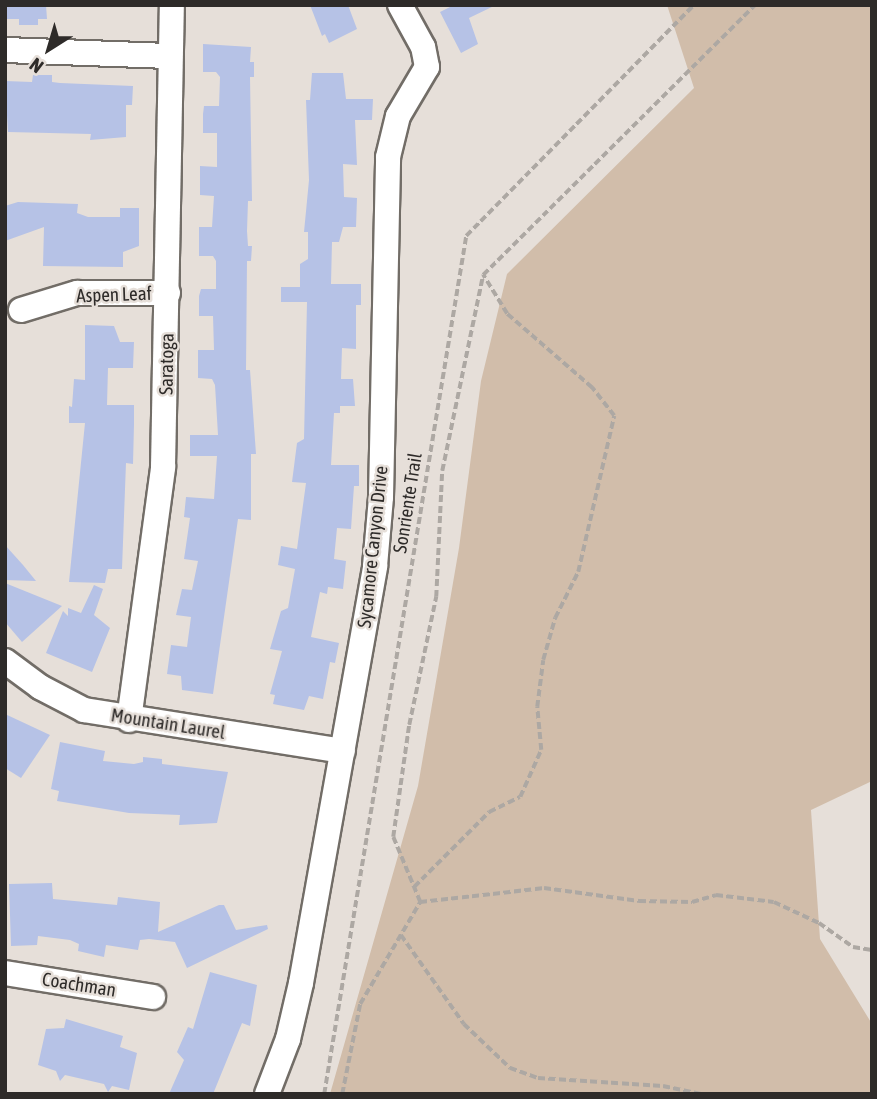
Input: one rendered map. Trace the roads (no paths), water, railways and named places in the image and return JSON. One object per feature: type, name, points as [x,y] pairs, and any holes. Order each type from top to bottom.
[{"type":"street","name":"Saratoga","points":[[129,720],[160,500],[168,293],[172,5]]},
{"type":"street","name":"Sycamore Canyon Drive","points":[[267,1094],[288,1040],[366,626],[381,497],[388,157],[398,116],[427,67],[418,37],[400,5]]},
{"type":"street","points":[[5,50],[170,56]]},
{"type":"street","name":"Aspen Leaf","points":[[21,310],[77,293],[168,293]]},
{"type":"street","name":"Mountain Laurel","points":[[5,661],[40,687],[84,710],[129,720],[343,751]]},
{"type":"street","name":"Coachman","points":[[5,973],[153,997]]}]
